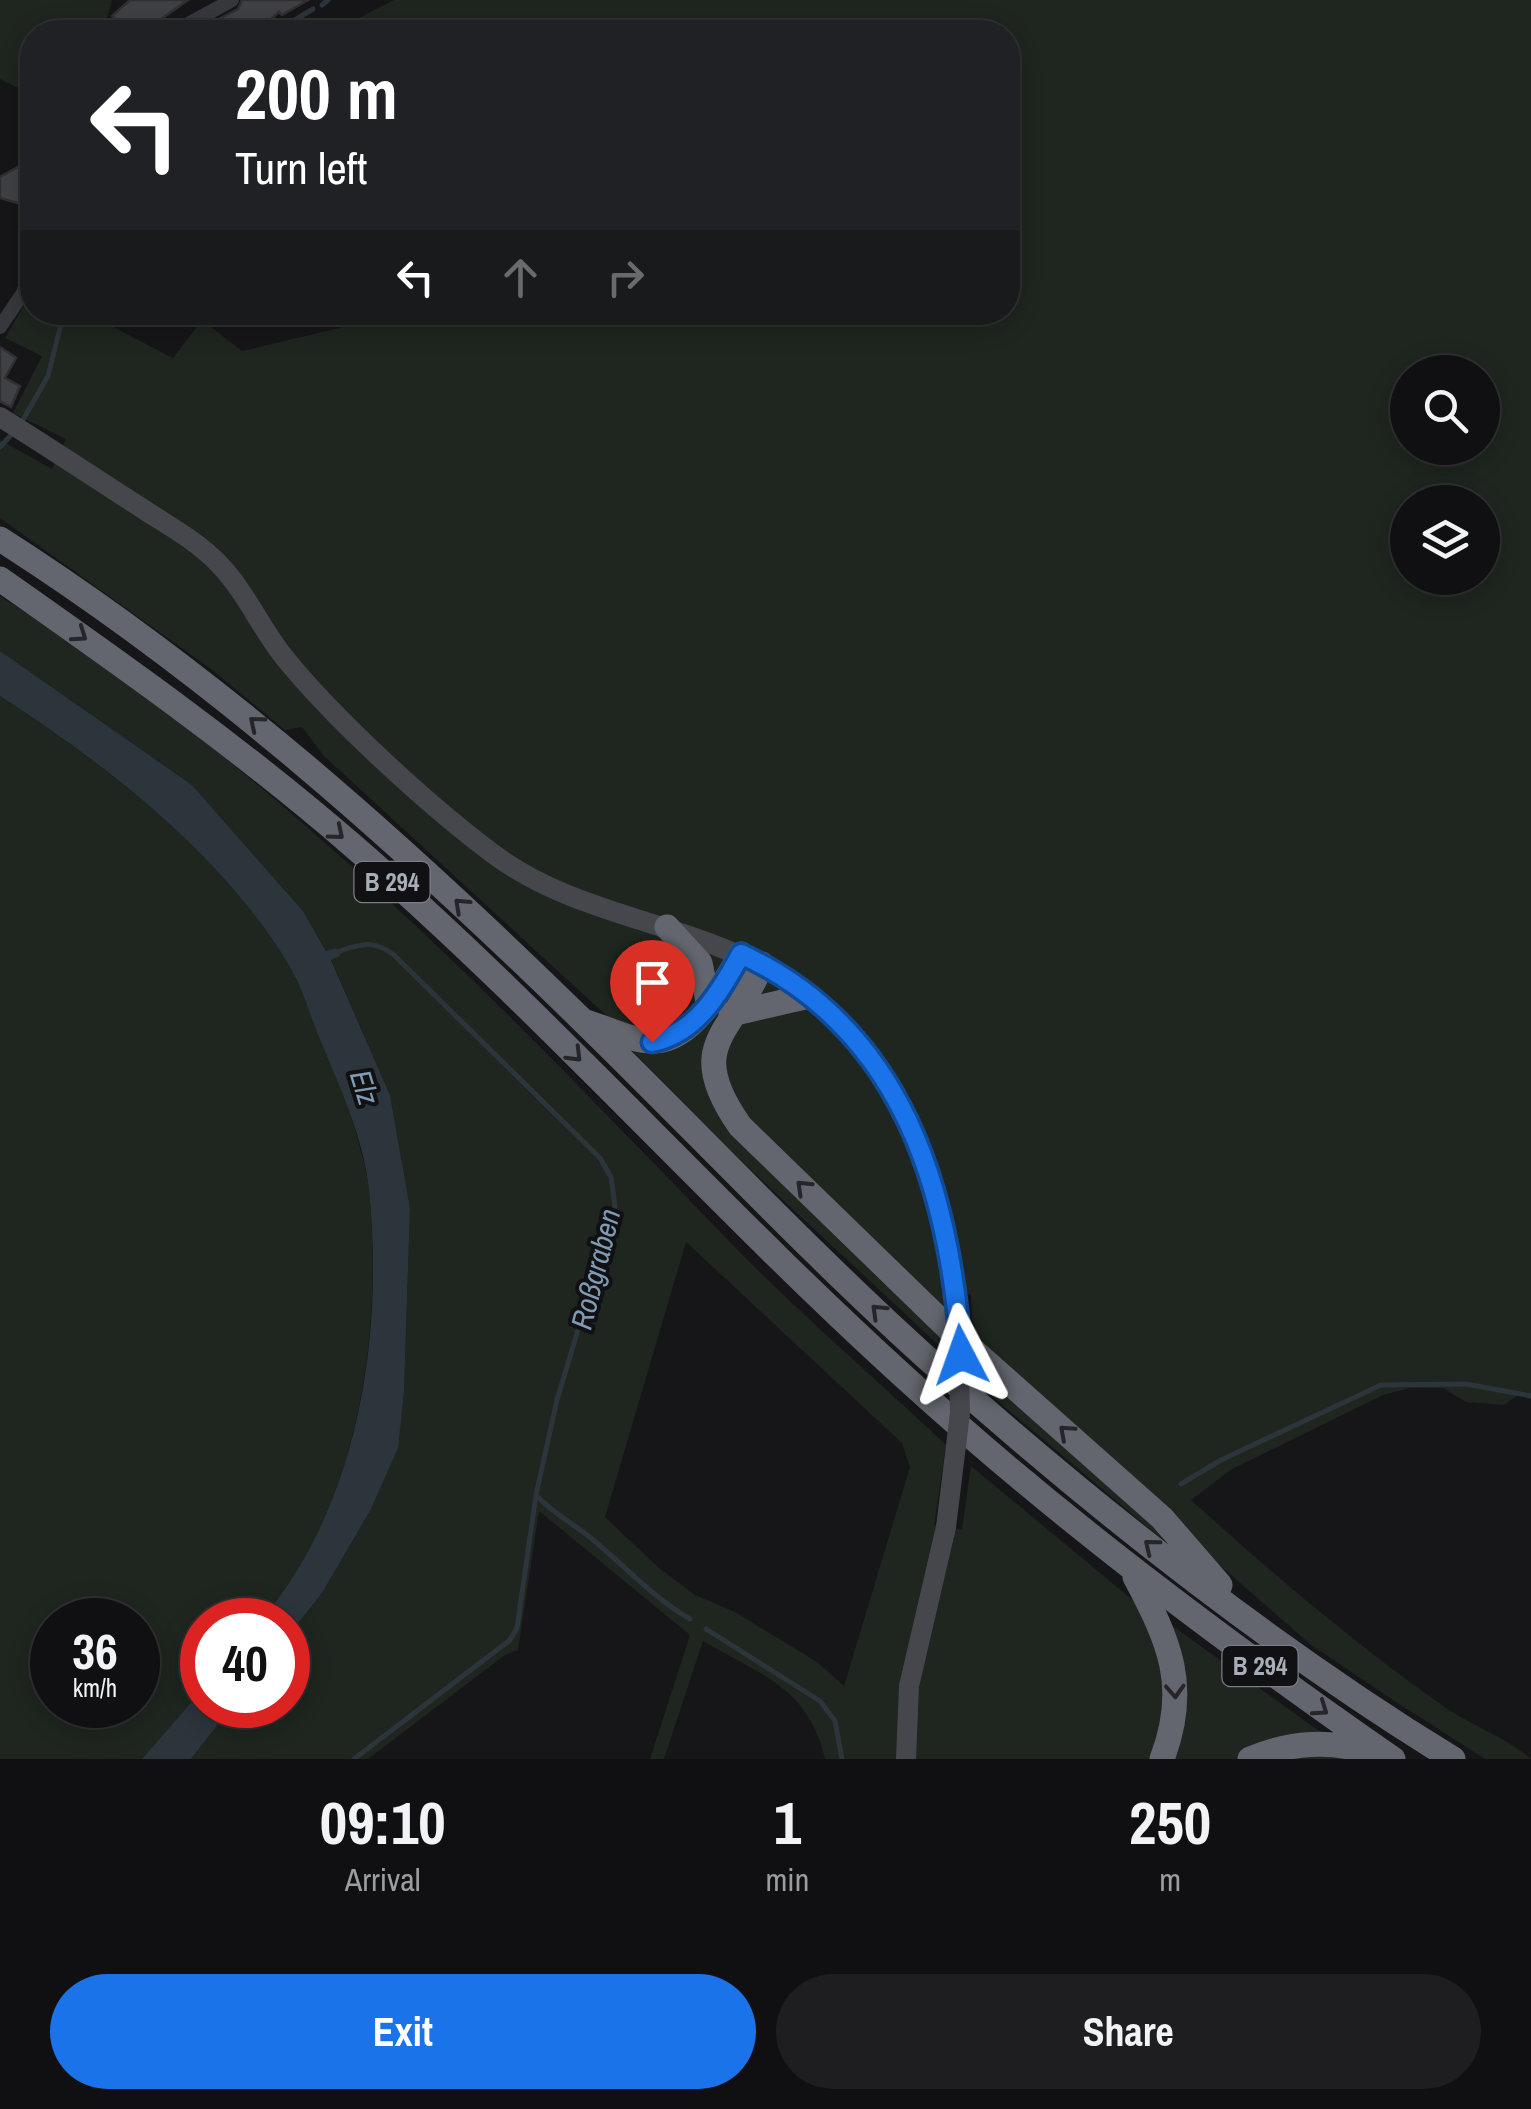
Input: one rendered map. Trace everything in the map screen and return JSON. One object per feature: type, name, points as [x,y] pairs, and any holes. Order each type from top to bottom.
[{"type":"highway","name":"B 294","points":[[0,538],[163,650],[283,745],[583,1021],[928,1358],[1159,1553],[1256,1626],[1453,1759]]},
{"type":"highway","name":"B 294","points":[[0,580],[219,734],[355,848],[558,1038],[900,1374],[1130,1568],[1393,1759]]},
{"type":"highway","points":[[667,927],[700,963],[720,1007],[714,1067],[726,1106],[740,1126],[948,1329],[1162,1518],[1256,1626]]},
{"type":"highway","name":"B 294","points":[[583,1021],[652,1042],[685,1031],[720,1007],[752,959]]},
{"type":"highway","points":[[720,1007],[808,996]]},
{"type":"highway","points":[[1130,1568],[1166,1640],[1176,1681],[1176,1714],[1162,1759]]},
{"type":"highway","points":[[1250,1759],[1284,1748],[1322,1744],[1349,1745],[1382,1759]]},
{"type":"street","points":[[196,20],[232,0]]},
{"type":"street","points":[[0,327],[20,297]]},
{"type":"street","points":[[4,420],[192,540],[239,588],[283,656],[303,677],[493,854],[547,884],[752,959],[808,996],[858,1044],[888,1084],[920,1143],[942,1214],[957,1297],[960,1412],[946,1527],[909,1686],[906,1759]]},
{"type":"shaded area","points":[[0,0],[112,0],[106,20],[20,20],[20,89],[0,79]]},
{"type":"shaded area","points":[[394,0],[1531,0],[1531,1399],[1518,1395],[1504,1405],[1466,1402],[1443,1388],[1410,1388],[1383,1395],[1232,1469],[1191,1500],[1380,1659],[1446,1708],[1531,1759],[1485,1759],[1310,1644],[1175,1526],[1164,1541],[975,1382],[971,1294],[946,1298],[949,1355],[734,1154],[629,1048],[609,1018],[324,756],[302,727],[285,730],[211,669],[0,518],[0,440],[52,469],[66,439],[13,413],[42,356],[5,338],[20,312],[20,325],[109,325],[173,358],[198,325],[208,325],[242,351],[352,325],[1020,325],[1020,20],[355,20]]},
{"type":"shaded area","points":[[0,596],[100,663],[197,736],[382,894],[556,1063],[806,1317],[946,1445],[934,1525],[962,1530],[971,1466],[1170,1631],[1174,1627],[1329,1738],[1347,1759],[825,1759],[818,1735],[795,1699],[763,1675],[703,1641],[664,1759],[650,1759],[690,1635],[539,1511],[518,1650],[505,1655],[368,1759],[191,1759],[215,1728],[310,1728],[310,1608],[370,1511],[397,1448],[404,1392],[410,1208],[390,1095],[331,959],[335,948],[327,952],[303,911],[192,785],[0,651]],"holes":[[[686,1242],[902,1443],[910,1467],[844,1686],[817,1662],[735,1612],[695,1595],[659,1568],[605,1517]]]},
{"type":"shaded area","points":[[0,696],[81,752],[161,816],[199,851],[264,928],[291,969],[325,1045],[349,1110],[369,1190],[372,1303],[367,1360],[342,1472],[321,1525],[277,1598],[180,1598],[180,1715],[142,1759],[0,1759]]},
{"type":"water","name":"Elz","points":[[0,651],[192,785],[303,911],[326,951],[336,948],[340,956],[331,960],[390,1095],[410,1208],[404,1392],[398,1448],[370,1511],[310,1608],[310,1598],[277,1598],[321,1525],[342,1472],[357,1417],[372,1303],[369,1190],[349,1110],[299,984],[264,928],[233,889],[198,851],[122,783],[0,696]]},
{"type":"water","points":[[180,1715],[180,1728],[215,1728],[191,1759],[142,1759]]},
{"type":"building","points":[[130,0],[188,0],[160,20],[115,20],[112,16]]},
{"type":"building","points":[[242,0],[308,0],[270,20],[217,20],[238,9]]},
{"type":"building","points":[[20,166],[20,204],[0,198],[0,177]]},
{"type":"building","points":[[0,347],[16,358],[5,378],[20,386],[11,407],[0,401]]},
{"type":"waterway","points":[[322,5],[328,0]]},
{"type":"waterway","points":[[295,20],[313,9]]},
{"type":"waterway","points":[[20,425],[48,376],[61,325]]},
{"type":"waterway","points":[[0,447],[13,433]]},
{"type":"waterway","name":"Roßgraben","points":[[334,953],[372,945],[394,955],[600,1158],[611,1177],[615,1206],[557,1400],[536,1495],[690,1619]]},
{"type":"waterway","points":[[1181,1484],[1221,1460],[1381,1385],[1466,1384],[1531,1396]]},
{"type":"waterway","points":[[354,1759],[510,1640],[517,1628],[536,1495]]},
{"type":"waterway","name":"Roßgraben","points":[[706,1629],[820,1701],[835,1721],[842,1759]]},
{"type":"route","points":[[652,1042],[670,1039],[699,1018],[741,954],[788,980],[834,1018],[888,1084],[930,1168],[953,1268],[961,1355]]}]
